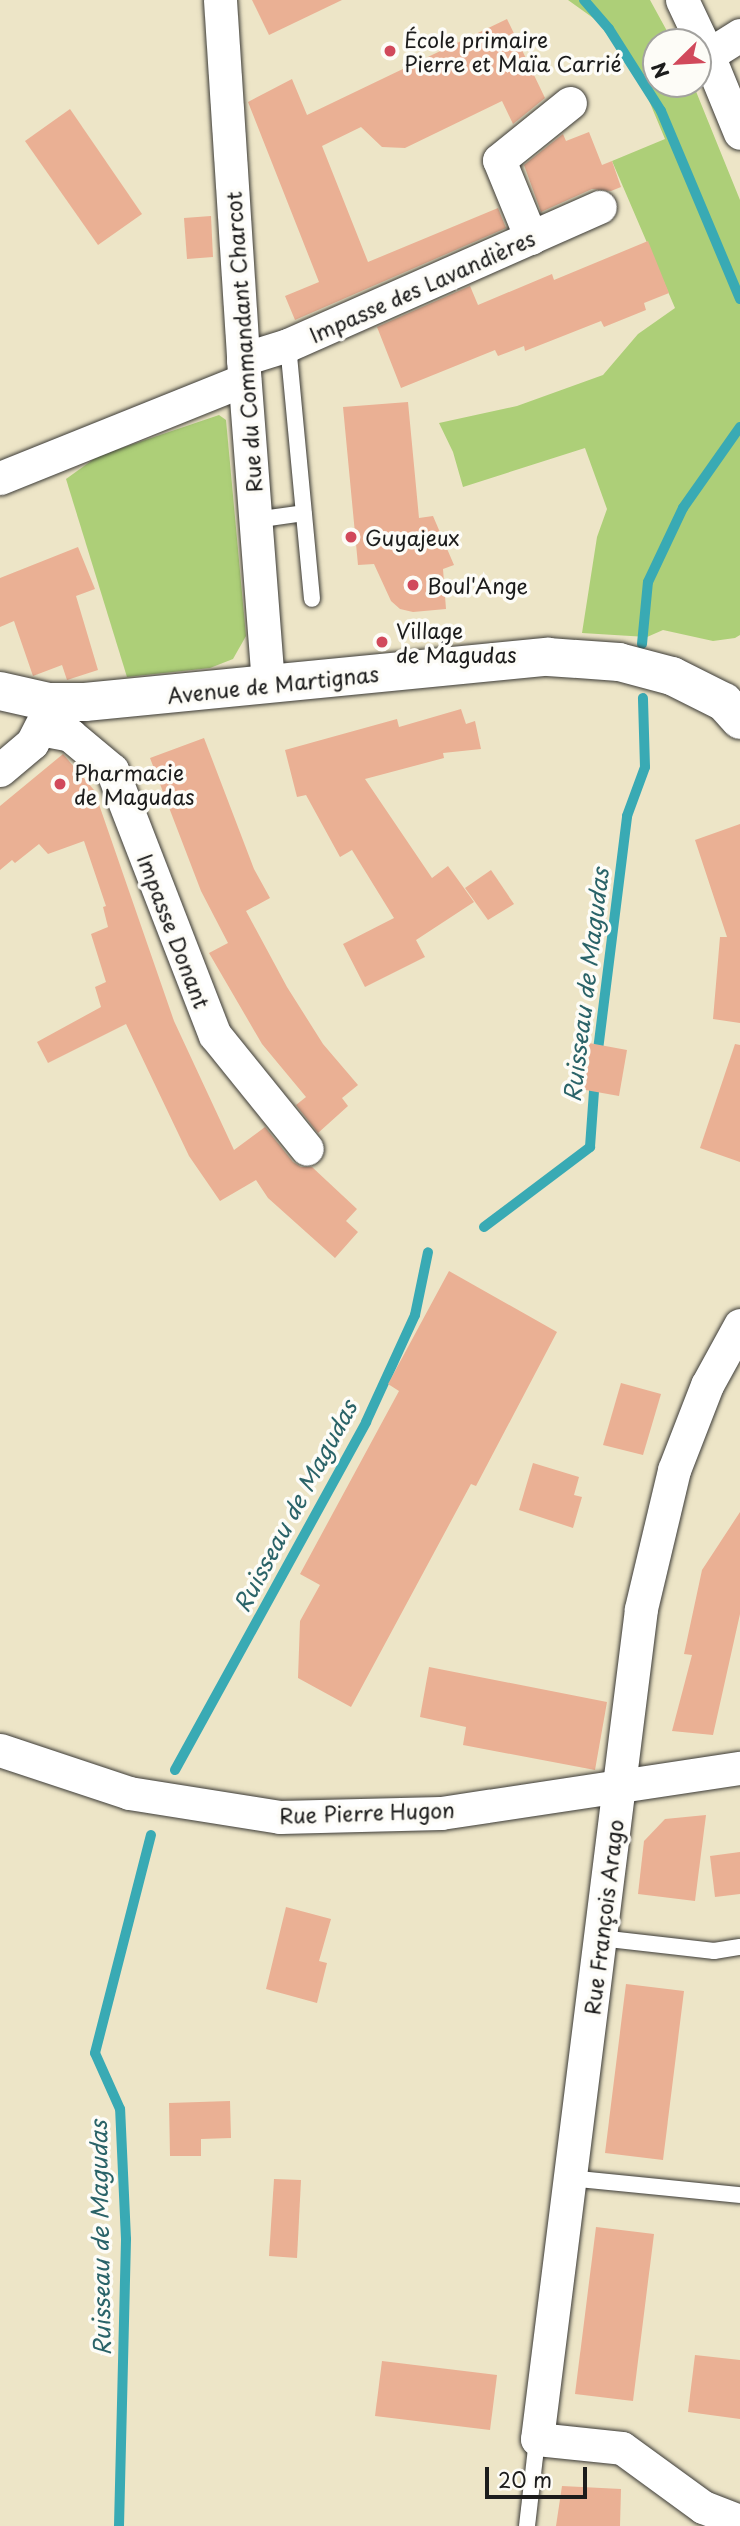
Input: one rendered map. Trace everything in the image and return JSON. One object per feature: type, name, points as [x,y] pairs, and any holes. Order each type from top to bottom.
[{"type":"street","name":"Rue du Commandant Charcot","points":[[220,0],[243,370],[268,684]]},
{"type":"street","points":[[682,0],[695,28]]},
{"type":"street","points":[[712,52],[740,35]]},
{"type":"street","points":[[712,65],[740,133]]},
{"type":"street","points":[[531,238],[499,160],[570,103]]},
{"type":"street","name":"Impasse des Lavandières","points":[[0,478],[243,370],[288,345],[600,207]]},
{"type":"street","name":"Avenue de Martignas","points":[[0,691],[45,716],[85,702],[548,657],[619,662],[672,676],[735,705]]},
{"type":"street","points":[[0,770],[32,743],[45,716]]},
{"type":"street","name":"Impasse Donant","points":[[45,716],[112,770],[215,1035],[307,1149]]},
{"type":"street","name":"Rue François Arago","points":[[537,2439],[641,1609],[674,1470],[707,1385],[740,1325]]},
{"type":"street","name":"Rue Pierre Hugon","points":[[0,1750],[130,1793],[280,1817],[441,1813],[740,1768]]},
{"type":"street","points":[[537,2439],[622,2448],[702,2507],[740,2521]]},
{"type":"lane","points":[[288,345],[312,599]]},
{"type":"lane","points":[[255,520],[304,513]]},
{"type":"lane","points":[[600,1938],[714,1951],[740,1947]]},
{"type":"lane","points":[[569,2178],[740,2195]]},
{"type":"lane","name":"Rue François Arago","points":[[527,2526],[537,2439]]},
{"type":"green space","points":[[568,0],[650,0],[665,28],[642,28],[642,84],[640,79],[614,33]]},
{"type":"green space","points":[[648,98],[699,98],[740,200],[740,635],[713,641],[663,630],[647,637],[582,633],[597,537],[607,509],[585,448],[463,487],[453,452],[439,423],[517,406],[603,375],[638,334],[675,308],[612,161],[665,139]]},
{"type":"green space","points":[[219,415],[226,420],[246,636],[233,659],[210,668],[127,677],[66,479],[98,456]]},
{"type":"building","points":[[252,0],[342,0],[269,35]]},
{"type":"building","points":[[507,19],[545,98],[513,124],[502,101],[405,148],[382,147],[361,127],[322,146],[368,262],[498,208],[506,228],[295,320],[285,296],[319,282],[248,102],[292,79],[307,115]]},
{"type":"building","points":[[70,109],[142,214],[98,245],[25,141]]},
{"type":"building","points":[[589,132],[602,165],[612,161],[621,187],[611,191],[592,189],[541,212],[524,165],[563,134],[566,141]]},
{"type":"building","points":[[211,216],[213,257],[187,259],[184,218]]},
{"type":"building","points":[[648,241],[669,293],[644,303],[646,310],[604,327],[601,321],[525,351],[524,346],[498,356],[495,350],[401,388],[377,327],[470,286],[478,305],[552,274],[554,280]]},
{"type":"building","points":[[408,402],[419,518],[433,516],[454,565],[443,569],[446,609],[413,612],[400,609],[391,601],[374,564],[358,565],[343,407]]},
{"type":"building","points":[[78,547],[95,589],[76,596],[98,670],[67,680],[62,665],[33,676],[14,621],[0,627],[0,578]]},
{"type":"building","points":[[461,709],[466,724],[475,721],[481,749],[443,753],[444,758],[365,779],[432,878],[448,866],[474,902],[416,940],[425,957],[365,987],[343,944],[394,918],[352,850],[340,857],[306,795],[297,797],[285,750],[397,719],[399,727]]},
{"type":"building","points":[[204,738],[254,869],[270,898],[246,911],[287,987],[323,1044],[358,1085],[342,1098],[348,1106],[318,1133],[296,1105],[306,1097],[262,1044],[209,953],[228,943],[201,891],[150,758]]},
{"type":"building","points":[[63,754],[94,790],[174,1021],[234,1150],[265,1127],[293,1162],[301,1167],[312,1167],[357,1209],[346,1221],[358,1232],[335,1258],[268,1198],[256,1180],[220,1201],[189,1156],[126,1024],[48,1063],[37,1042],[101,1007],[95,987],[106,982],[91,934],[108,927],[103,907],[106,906],[84,841],[48,854],[39,844],[15,863],[12,860],[0,870],[0,806]]},
{"type":"building","points":[[740,824],[740,1023],[713,1019],[720,937],[727,937],[695,840]]},
{"type":"building","points":[[491,870],[514,904],[488,920],[465,888]]},
{"type":"building","points":[[589,1043],[627,1050],[619,1096],[580,1089]]},
{"type":"building","points":[[735,1044],[740,1045],[740,1162],[700,1148]]},
{"type":"building","points":[[449,1271],[557,1332],[476,1486],[471,1484],[351,1707],[298,1678],[300,1621],[320,1585],[300,1574],[399,1391],[388,1384]]},
{"type":"building","points":[[621,1383],[661,1394],[643,1455],[603,1445]]},
{"type":"building","points":[[533,1463],[579,1477],[574,1495],[582,1497],[573,1528],[519,1510]]},
{"type":"building","points":[[740,1512],[740,1614],[713,1735],[672,1731],[692,1655],[684,1654],[702,1570]]},
{"type":"building","points":[[429,1667],[607,1702],[595,1770],[463,1745],[466,1727],[420,1717]]},
{"type":"building","points":[[706,1815],[695,1901],[638,1894],[644,1841],[665,1819]]},
{"type":"building","points":[[740,1852],[740,1894],[715,1897],[710,1856]]},
{"type":"building","points":[[286,1907],[331,1919],[319,1961],[327,1963],[317,2003],[266,1989]]},
{"type":"building","points":[[626,1984],[684,1991],[663,2160],[605,2153]]},
{"type":"building","points":[[230,2101],[231,2138],[201,2139],[201,2156],[170,2156],[169,2103]]},
{"type":"building","points":[[274,2179],[301,2180],[297,2258],[269,2256]]},
{"type":"building","points":[[596,2227],[654,2234],[633,2401],[575,2394]]},
{"type":"building","points":[[695,2355],[740,2360],[740,2419],[688,2412]]},
{"type":"building","points":[[382,2361],[497,2375],[490,2430],[375,2416]]},
{"type":"building","points":[[562,2486],[621,2489],[620,2526],[556,2526]]},
{"type":"waterway","name":"Ruisseau de Magudas","points":[[584,0],[609,29],[661,111],[740,299]]},
{"type":"waterway","name":"Ruisseau de Magudas","points":[[642,644],[648,582],[683,508],[740,427]]},
{"type":"waterway","name":"Ruisseau de Magudas","points":[[597,1058],[627,816],[645,767],[643,698]]},
{"type":"waterway","name":"Ruisseau de Magudas","points":[[484,1227],[590,1147],[595,1077]]},
{"type":"waterway","name":"Ruisseau de Magudas","points":[[175,1770],[366,1422],[415,1315],[428,1252]]},
{"type":"waterway","name":"Ruisseau de Magudas","points":[[119,2526],[126,2239],[120,2109],[95,2053],[151,1835]]},
{"type":"place","name":"École primaire Pierre et Maïa Carrié","points":[[390,51]]},
{"type":"place","name":"Guyajeux","points":[[351,537]]},
{"type":"place","name":"Boul'Ange","points":[[413,585]]},
{"type":"place","name":"Village de Magudas","points":[[382,642]]},
{"type":"place","name":"Pharmacie de Magudas","points":[[60,784]]}]
